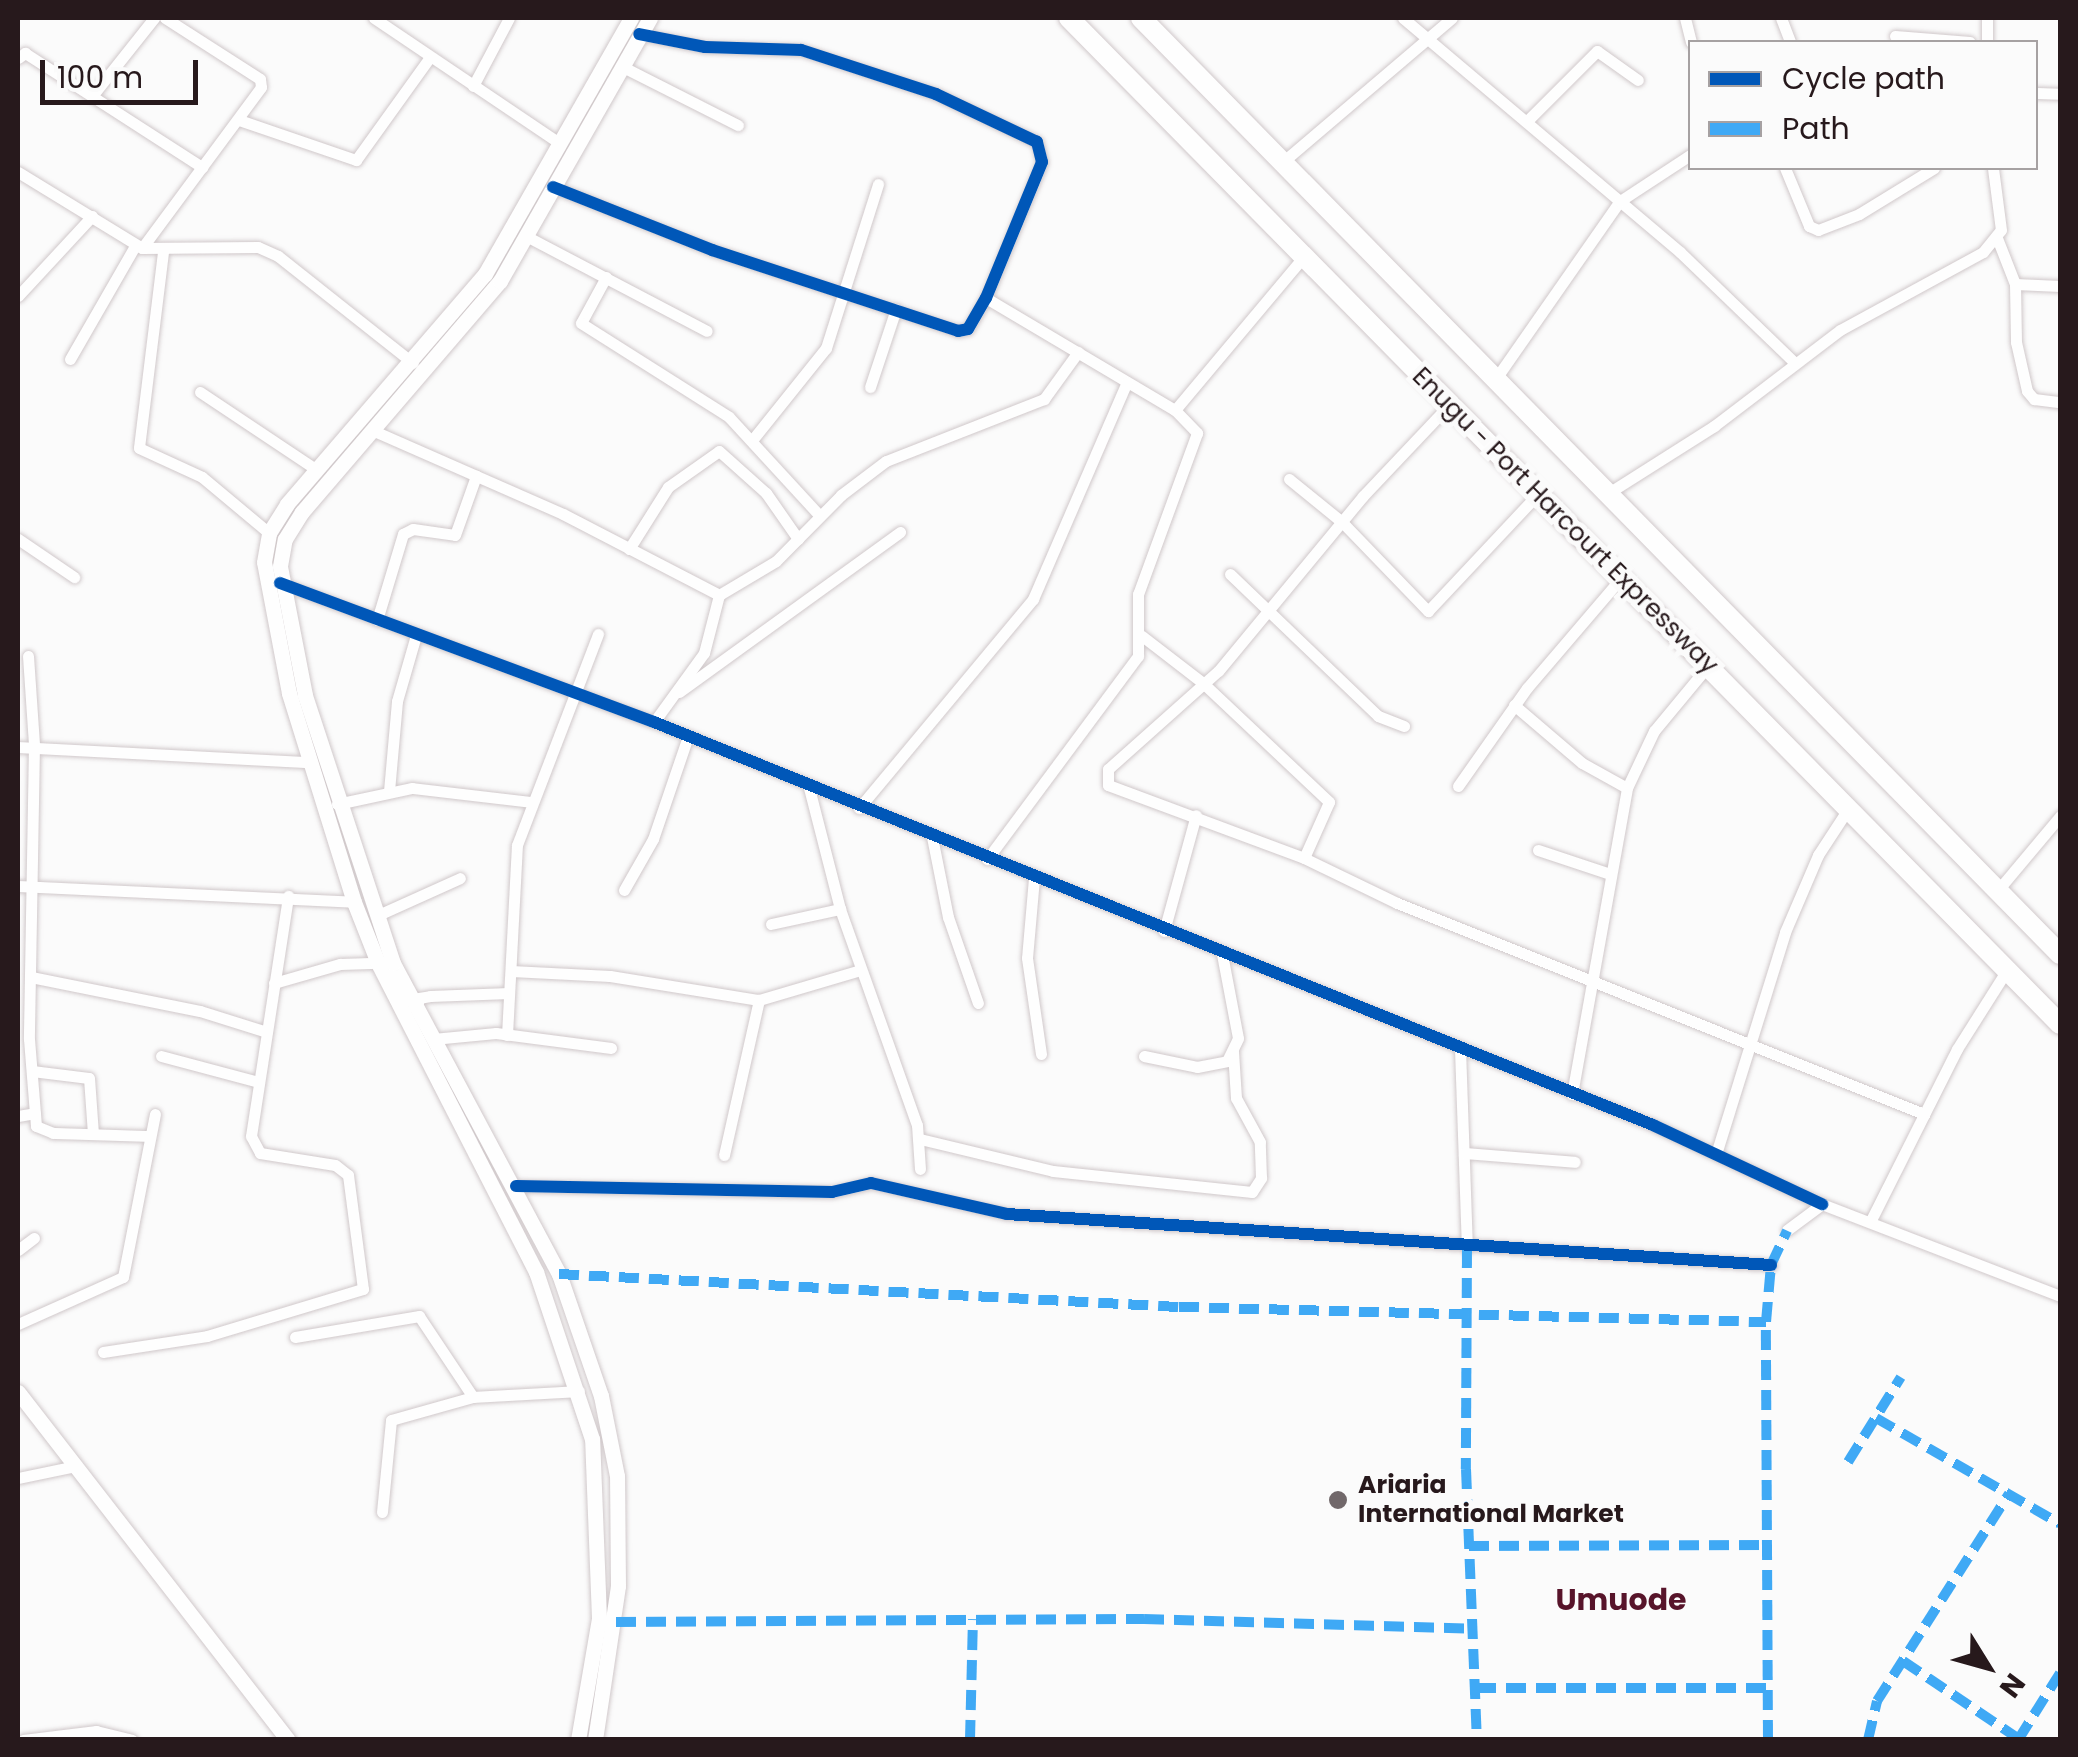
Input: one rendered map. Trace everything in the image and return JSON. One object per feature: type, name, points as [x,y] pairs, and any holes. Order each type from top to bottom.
[{"type":"highway","name":"Enugu - Port Harcourt Expressway","points":[[1069,18],[2060,1024]]},
{"type":"highway","name":"Enugu - Port Harcourt Expressway","points":[[1141,18],[1286,160],[1607,494],[2060,954]]},
{"type":"main road","points":[[578,1740],[599,1618],[600,1551],[592,1438],[579,1390],[536,1272],[378,963],[354,902],[309,762],[269,614],[264,580],[269,533],[317,470],[413,363],[485,274],[631,18]]},
{"type":"main road","points":[[595,1740],[616,1622],[617,1476],[601,1396],[571,1309],[516,1186],[417,1008],[376,916],[338,804],[280,583],[285,539],[302,512],[478,314],[650,18]]},
{"type":"main road","points":[[18,1392],[288,1740]]},
{"type":"street","points":[[92,96],[154,18]]},
{"type":"street","points":[[70,358],[139,247],[258,95],[260,79],[165,18]]},
{"type":"street","points":[[374,18],[559,143]]},
{"type":"street","points":[[473,86],[509,18]]},
{"type":"street","points":[[1403,18],[1620,201],[1792,361]]},
{"type":"street","points":[[1286,160],[1452,18]]},
{"type":"street","points":[[552,187],[712,250],[963,332],[986,298],[1042,162],[1037,142],[936,94],[800,50],[704,47],[640,34]]},
{"type":"street","points":[[1895,36],[1945,40]]},
{"type":"street","points":[[1527,121],[1597,51],[1638,80]]},
{"type":"street","points":[[18,58],[25,54],[202,168]]},
{"type":"street","points":[[239,120],[356,160],[430,57]]},
{"type":"street","points":[[621,66],[738,125]]},
{"type":"street","points":[[1497,376],[1620,201],[1688,156]]},
{"type":"street","points":[[1786,170],[1809,226],[1818,230],[1859,214],[1931,170]]},
{"type":"street","points":[[1993,170],[2001,222],[1997,238],[2015,284],[2024,381],[2034,399],[2060,402]]},
{"type":"street","points":[[18,172],[139,247],[163,252],[258,247],[278,256],[413,363]]},
{"type":"street","points":[[753,438],[812,372],[848,292],[878,184]]},
{"type":"street","points":[[18,294],[92,216]]},
{"type":"street","points":[[526,236],[707,331]]},
{"type":"street","points":[[1607,494],[1714,426],[1792,361],[1997,238]]},
{"type":"street","points":[[163,252],[138,448],[202,478],[269,533]]},
{"type":"street","points":[[1175,410],[1304,256]]},
{"type":"street","points":[[606,277],[580,323],[689,388],[753,438],[820,516]]},
{"type":"street","points":[[2015,284],[2060,286]]},
{"type":"street","points":[[986,298],[1175,410],[1197,433],[1138,594],[1135,618],[1142,636],[1204,684],[1329,802],[1304,858]]},
{"type":"street","points":[[870,387],[896,309]]},
{"type":"street","points":[[654,722],[680,692],[704,653],[720,595],[752,580],[886,461],[1044,399],[1078,352]]},
{"type":"street","points":[[860,808],[1033,600],[1126,382]]},
{"type":"street","points":[[200,392],[317,470]]},
{"type":"street","points":[[1450,404],[1342,522],[1271,612],[1204,684],[1104,778],[1115,789],[1196,815],[1304,858],[1397,903],[1924,1114]]},
{"type":"street","points":[[374,431],[629,548],[720,595]]},
{"type":"street","points":[[629,548],[668,486],[720,452],[766,494],[798,539]]},
{"type":"street","points":[[377,620],[403,534],[414,529],[455,535],[476,476]]},
{"type":"street","points":[[1289,479],[1342,522],[1428,610],[1538,494]]},
{"type":"street","points":[[680,692],[900,532]]},
{"type":"street","points":[[18,539],[74,576]]},
{"type":"street","points":[[1230,574],[1378,716],[1404,726]]},
{"type":"street","points":[[1458,786],[1514,706],[1621,578]]},
{"type":"street","points":[[280,583],[654,722],[687,739],[1572,1094],[1716,1154],[1822,1204],[1872,1220],[2060,1296]]},
{"type":"street","points":[[507,1035],[516,845],[598,634]]},
{"type":"street","points":[[389,791],[396,702],[416,635]]},
{"type":"street","points":[[986,859],[1138,656],[1142,636]]},
{"type":"street","points":[[28,656],[34,745],[34,1113],[44,1132],[147,1136]]},
{"type":"street","points":[[1572,1094],[1628,788],[1654,732],[1708,666]]},
{"type":"street","points":[[1514,706],[1582,763],[1628,788]]},
{"type":"street","points":[[624,890],[653,838],[687,739]]},
{"type":"street","points":[[18,746],[309,762]]},
{"type":"street","points":[[809,788],[840,909],[920,1139],[920,1169]]},
{"type":"street","points":[[338,804],[389,791],[473,792],[531,802]]},
{"type":"street","points":[[1716,1154],[1785,932],[1818,854],[1848,809]]},
{"type":"street","points":[[1164,931],[1196,815]]},
{"type":"street","points":[[1998,890],[2060,816]]},
{"type":"street","points":[[932,837],[948,918],[978,1003]]},
{"type":"street","points":[[1538,850],[1610,874]]},
{"type":"street","points":[[376,916],[460,878]]},
{"type":"street","points":[[1034,878],[1028,958],[1040,1054]]},
{"type":"street","points":[[18,886],[354,902]]},
{"type":"street","points":[[103,1352],[206,1336],[364,1289],[348,1175],[335,1165],[254,1148],[259,1082],[288,896]]},
{"type":"street","points":[[771,924],[840,909]]},
{"type":"street","points":[[920,1139],[1052,1171],[1252,1192],[1261,1178],[1260,1142],[1234,1092],[1236,1022],[1222,954]]},
{"type":"street","points":[[274,983],[340,964],[378,963]]},
{"type":"street","points":[[510,971],[627,978],[759,1000],[860,970]]},
{"type":"street","points":[[1872,1220],[1924,1114],[2007,970]]},
{"type":"street","points":[[31,977],[200,1011],[267,1032]]},
{"type":"street","points":[[417,1008],[419,998],[430,996],[509,994]]},
{"type":"street","points":[[724,1155],[759,1000]]},
{"type":"street","points":[[434,1038],[507,1035],[611,1048]]},
{"type":"street","points":[[1460,1049],[1468,1248]]},
{"type":"street","points":[[1144,1056],[1217,1067],[1233,1052]]},
{"type":"street","points":[[161,1056],[259,1082]]},
{"type":"street","points":[[32,1071],[89,1078],[93,1134]]},
{"type":"street","points":[[18,1116],[34,1113]]},
{"type":"street","points":[[18,1324],[123,1277],[147,1136],[155,1114]]},
{"type":"street","points":[[1464,1153],[1575,1162]]},
{"type":"street","points":[[516,1186],[832,1192],[871,1183],[1006,1214],[1771,1266]]},
{"type":"street","points":[[1788,1230],[1822,1204]]},
{"type":"street","points":[[18,1250],[34,1238]]},
{"type":"street","points":[[295,1338],[420,1316],[473,1397]]},
{"type":"street","points":[[382,1512],[391,1420],[473,1397],[579,1390]]},
{"type":"street","points":[[18,1478],[76,1466]]},
{"type":"street","points":[[23,1740],[96,1731],[132,1740]]},
{"type":"marked path","points":[[1768,1740],[1766,1322],[1771,1265],[1787,1230]]},
{"type":"marked path","points":[[1467,1248],[1466,1469],[1477,1740]]},
{"type":"marked path","points":[[559,1274],[1179,1307],[1766,1322]]},
{"type":"marked path","points":[[1848,1462],[1901,1377]]},
{"type":"marked path","points":[[1876,1418],[2060,1524]]},
{"type":"marked path","points":[[1868,1740],[1877,1701],[2009,1494]]},
{"type":"marked path","points":[[1469,1546],[1767,1545]]},
{"type":"marked path","points":[[970,1740],[973,1619]]},
{"type":"marked path","points":[[616,1622],[1144,1619],[1474,1629]]},
{"type":"marked path","points":[[1903,1661],[2019,1739]]},
{"type":"marked path","points":[[2018,1740],[2060,1673]]},
{"type":"marked path","points":[[1476,1688],[1766,1688]]},
{"type":"cycle path","points":[[553,187],[712,250],[958,331],[968,329],[986,298],[1042,162],[1037,142],[936,94],[801,50],[705,47],[639,34]]},
{"type":"cycle path","points":[[280,583],[654,722],[1653,1125],[1822,1204]]},
{"type":"cycle path","points":[[516,1186],[832,1192],[871,1183],[1007,1214],[1771,1265]]},
{"type":"place","name":"Ariaria International Market","points":[[1338,1500]]},
{"type":"district","name":"Umuode","points":[[1621,1600]]}]
